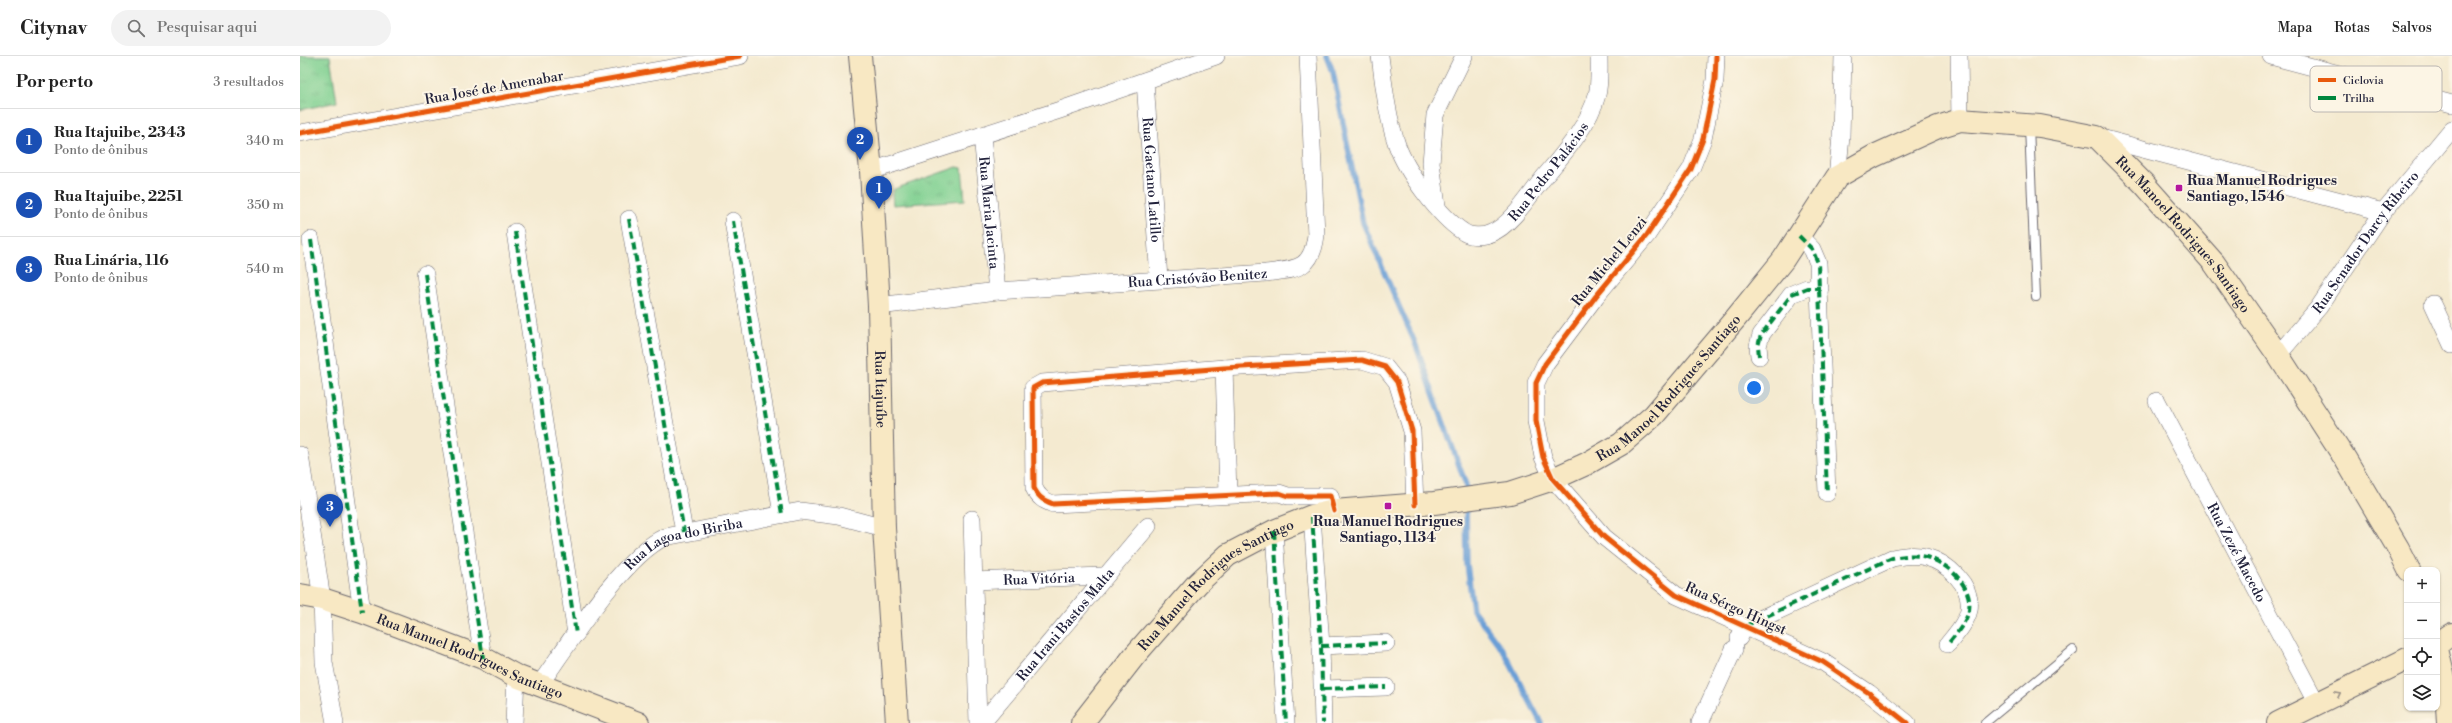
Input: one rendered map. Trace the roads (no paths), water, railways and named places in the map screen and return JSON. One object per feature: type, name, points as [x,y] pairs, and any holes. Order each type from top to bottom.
[{"type":"main road","name":"Rua Itajuíbe","points":[[860,56],[871,171],[879,306],[884,528],[897,723]]},
{"type":"main road","name":"Rua Manoel Rodrigues Santiago","points":[[1425,504],[1510,493],[1553,479],[1586,464],[1620,444],[1654,415],[1736,318],[1799,236],[1836,177],[1874,156],[1938,127],[1960,120],[2029,125],[2097,138],[2144,184],[2214,263],[2278,356],[2346,460],[2398,548],[2408,567]]},
{"type":"main road","name":"Rua Manuel Rodrigues Santiago","points":[[1082,723],[1135,655],[1197,584],[1228,555],[1274,531],[1312,516],[1334,511],[1425,504]]},
{"type":"main road","name":"Rua Manuel Rodrigues Santiago","points":[[300,595],[322,598],[362,612],[483,658],[516,676],[638,723]]},
{"type":"main road","points":[[2440,642],[2452,634]]},
{"type":"main road","points":[[2278,723],[2404,660]]},
{"type":"main road","points":[[2440,662],[2446,687],[2448,723]]},
{"type":"street","name":"Rua José de Amenabar","points":[[300,133],[740,56]]},
{"type":"street","points":[[871,171],[1145,81],[1216,56]]},
{"type":"street","name":"Rua Cristóvão Benitez","points":[[879,306],[997,290],[1159,279],[1266,274],[1294,270],[1304,266],[1315,247],[1316,235],[1308,56]]},
{"type":"street","name":"Rua Pedro Palácios","points":[[1380,56],[1389,116],[1397,146],[1419,186],[1451,222],[1463,232],[1476,236],[1491,233],[1507,222],[1566,150],[1592,109],[1597,94],[1599,56]]},
{"type":"street","points":[[1437,206],[1431,163],[1435,115],[1464,56]]},
{"type":"street","name":"Rua Michel Lenzi","points":[[1553,479],[1543,457],[1536,421],[1536,383],[1545,364],[1596,296],[1647,235],[1691,169],[1703,139],[1715,80],[1716,56]]},
{"type":"street","name":"Rua Manoel Rodrigues Santiago","points":[[1836,177],[1842,137],[1844,56]]},
{"type":"street","points":[[1959,56],[1960,120]]},
{"type":"street","points":[[2271,56],[2310,66]]},
{"type":"street","name":"Rua Gaetano Latillo","points":[[1145,81],[1159,279]]},
{"type":"street","points":[[2442,101],[2452,104]]},
{"type":"street","name":"Rua Senador Darcy Ribeiro","points":[[2278,356],[2319,307],[2383,212],[2452,129]]},
{"type":"street","name":"Rua Maria Jacinta","points":[[982,135],[997,290]]},
{"type":"street","points":[[2097,138],[2383,212]]},
{"type":"street","points":[[629,219],[684,532]]},
{"type":"street","points":[[733,221],[782,514]]},
{"type":"street","points":[[515,232],[576,634]]},
{"type":"street","points":[[1799,236],[1812,249],[1818,263],[1827,494]]},
{"type":"street","points":[[311,240],[362,612]]},
{"type":"street","points":[[425,274],[483,658]]},
{"type":"street","points":[[1759,356],[1758,346],[1761,335],[1792,294],[1807,288],[1820,288]]},
{"type":"street","points":[[2433,304],[2452,345]]},
{"type":"street","points":[[1334,511],[1330,496],[1288,496],[1279,493],[1228,494],[1053,504],[1038,497],[1034,488],[1033,388],[1037,384],[1224,368],[1362,360],[1385,367],[1397,382],[1412,431],[1425,504]]},
{"type":"street","points":[[1224,368],[1228,494]]},
{"type":"street","name":"Rua Zezé Macedo","points":[[2157,401],[2316,704]]},
{"type":"street","points":[[300,455],[322,598],[324,662],[335,723]]},
{"type":"street","name":"Rua Sérgo Hingst","points":[[1553,479],[1604,537],[1639,568],[1676,595],[1740,637],[1823,662],[1907,723]]},
{"type":"street","name":"Rua Lagoa do Biriba","points":[[540,684],[613,584],[651,543],[684,532],[800,511],[822,512],[884,528]]},
{"type":"street","points":[[1312,516],[1321,646],[1323,723]]},
{"type":"street","points":[[972,519],[978,723]]},
{"type":"street","name":"Rua Irani Bastos Malta","points":[[982,723],[1104,576],[1148,526]]},
{"type":"street","points":[[1274,531],[1286,723]]},
{"type":"street","points":[[1700,723],[1740,637],[1892,558],[1911,555],[1927,558],[1946,568],[1962,580],[1967,592],[1969,606],[1966,620],[1948,644]]},
{"type":"street","name":"Rua Vitória","points":[[974,581],[1104,576]]},
{"type":"street","points":[[1321,646],[1386,643]]},
{"type":"street","points":[[514,723],[516,676]]},
{"type":"street","points":[[1323,689],[1386,687]]},
{"type":"lane","points":[[2029,125],[2036,297]]},
{"type":"lane","points":[[1985,723],[2073,650]]},
{"type":"waterway","points":[[1327,56],[1333,72],[1363,223],[1415,343],[1466,485],[1466,494]]},
{"type":"waterway","points":[[1466,503],[1467,564],[1473,610],[1504,652],[1541,723]]},
{"type":"place","name":"Rua Itajuibe, 2251","points":[[860,160]]},
{"type":"place","name":"Rua Manuel Rodrigues Santiago, 1546","points":[[2179,188]]},
{"type":"place","name":"Rua Itajuibe, 2343","points":[[879,209]]},
{"type":"place","name":"Rua Manuel Rodrigues Santiago, 1134","points":[[1388,506]]},
{"type":"place","name":"Rua Linária, 116","points":[[330,527]]}]
